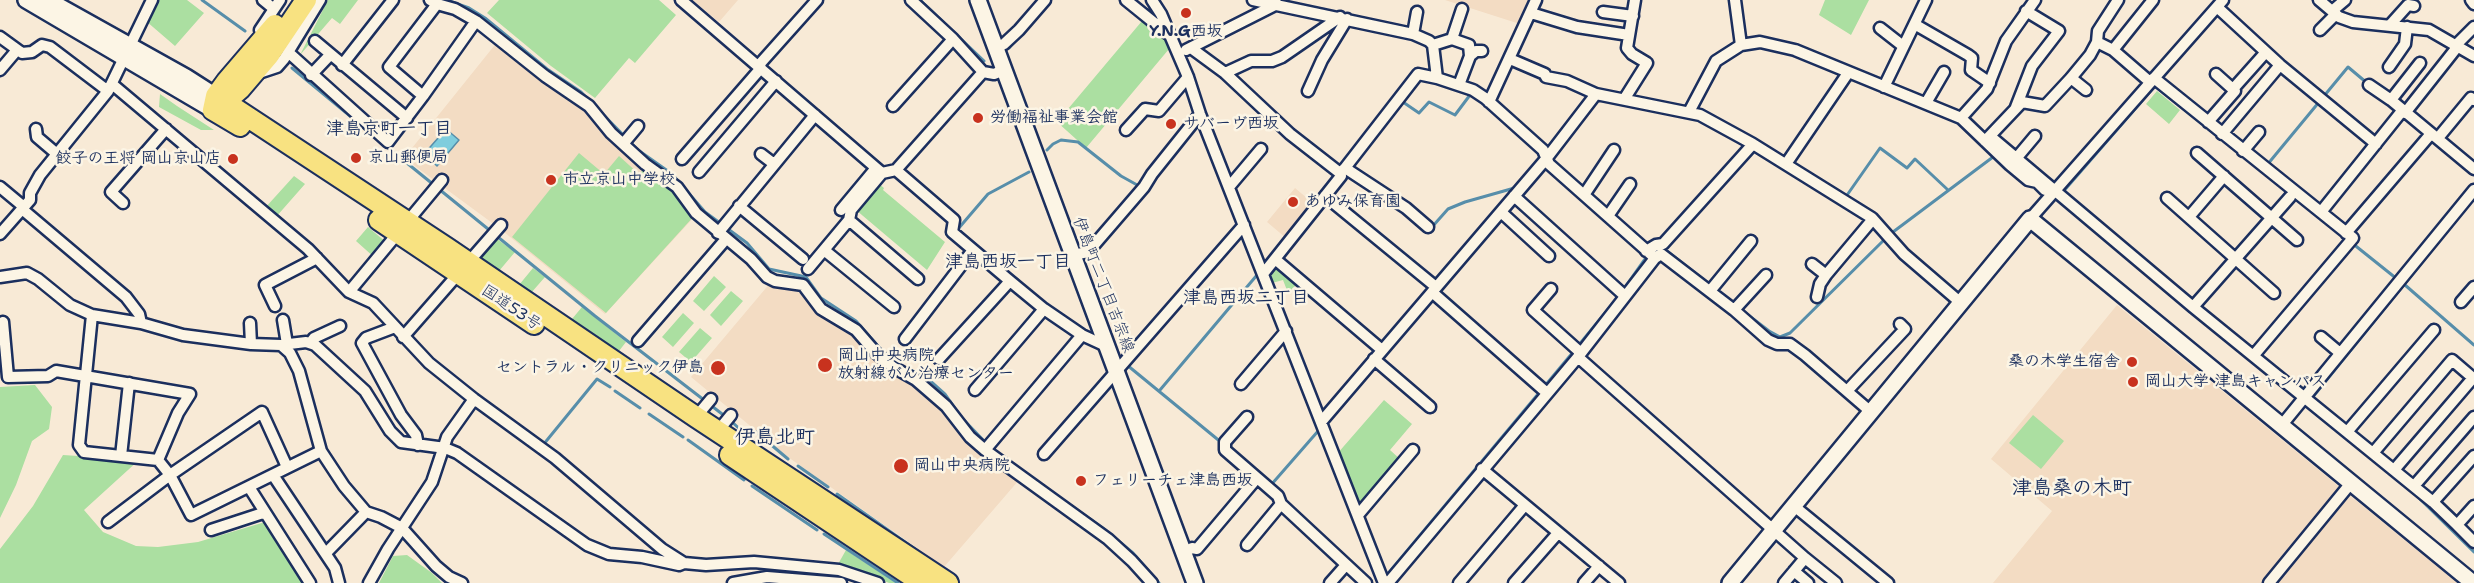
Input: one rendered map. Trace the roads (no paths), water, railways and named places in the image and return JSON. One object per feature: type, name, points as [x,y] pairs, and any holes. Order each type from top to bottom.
[{"type":"highway","points":[[230,95],[288,30],[306,0]]},
{"type":"highway","points":[[230,95],[227,81],[267,36],[282,3]]},
{"type":"highway","name":"国道53号","points":[[230,95],[239,102],[245,115],[403,228],[779,479],[948,583]]},
{"type":"highway","name":"国道53号","points":[[230,95],[403,228]]},
{"type":"highway","name":"国道53号","points":[[464,269],[706,405],[726,421],[779,479],[922,583]]},
{"type":"street","points":[[26,0],[128,52],[230,95],[277,67],[320,0]]},
{"type":"street","points":[[48,0],[128,52]]},
{"type":"street","points":[[0,234],[30,200],[30,193],[40,174],[110,87],[152,0]]},
{"type":"street","points":[[263,0],[282,3]]},
{"type":"street","points":[[342,65],[393,0]]},
{"type":"street","points":[[681,0],[760,64],[815,115],[954,220],[952,232],[1044,309],[1082,335],[1106,346]]},
{"type":"street","points":[[682,159],[760,64],[817,0]]},
{"type":"street","points":[[911,0],[983,72],[994,74],[1004,69]]},
{"type":"street","name":"伊島町二丁目吉宗線","points":[[978,0],[1195,583]]},
{"type":"street","points":[[996,48],[1004,45],[1045,0]]},
{"type":"street","points":[[1126,0],[1170,36]]},
{"type":"street","points":[[1152,0],[1161,14],[1188,77],[1200,114],[1386,583],[1482,469],[1544,390],[1655,258],[1661,254],[1734,310],[1768,340],[1777,344],[1790,344],[1805,355],[1871,412]]},
{"type":"street","points":[[1178,53],[1285,0]]},
{"type":"street","points":[[1489,102],[1536,0]]},
{"type":"street","points":[[1625,98],[1647,63],[1628,51],[1635,0]]},
{"type":"street","points":[[1735,0],[1741,45]]},
{"type":"street","points":[[1884,87],[1903,46],[1916,25],[1926,0]]},
{"type":"street","points":[[1960,118],[1990,83],[2002,48],[2034,0]]},
{"type":"street","points":[[1988,139],[2022,102],[2045,106],[2071,78],[2097,42],[2098,31],[2118,0]]},
{"type":"street","points":[[2112,51],[2153,0]]},
{"type":"street","points":[[2319,0],[2334,13],[2353,22],[2429,30],[2474,56]]},
{"type":"street","points":[[2320,30],[2345,0]]},
{"type":"street","points":[[2470,0],[2474,4]]},
{"type":"street","points":[[1259,1],[1413,34],[1429,41],[1432,45],[1437,78]]},
{"type":"street","points":[[423,96],[389,67],[433,2],[455,9],[476,21],[545,76],[589,106],[611,133],[626,141],[645,164],[676,186],[696,213],[722,231],[771,279],[803,285],[821,309],[856,330],[876,353],[893,367],[916,380],[946,406],[970,437],[988,446],[1107,539],[1147,581]]},
{"type":"street","points":[[1730,583],[2030,219],[2057,193],[2152,80],[2220,4],[2266,52],[2376,144]]},
{"type":"street","points":[[2390,25],[2408,5],[2414,6]]},
{"type":"street","points":[[1452,39],[1462,9]]},
{"type":"street","points":[[2016,107],[2032,66],[2059,32],[2026,11]]},
{"type":"street","points":[[1413,34],[1418,12]]},
{"type":"street","points":[[1603,12],[1633,16]]},
{"type":"street","points":[[1531,13],[1577,27],[1629,35]]},
{"type":"street","points":[[1227,72],[1251,61],[1282,57],[1343,18]]},
{"type":"street","points":[[1308,92],[1343,18]]},
{"type":"street","points":[[288,52],[388,142],[476,21]]},
{"type":"street","points":[[1916,25],[1968,55],[1971,58],[1971,70],[1990,83]]},
{"type":"street","points":[[2389,67],[2405,44],[2407,27]]},
{"type":"street","points":[[2321,212],[2474,27]]},
{"type":"street","points":[[1880,28],[1903,46]]},
{"type":"street","points":[[0,37],[17,50],[32,52],[42,45],[50,47],[110,87],[166,129],[317,258],[350,292],[374,303],[429,363],[555,458],[662,549],[684,563]]},
{"type":"street","points":[[893,106],[952,39]]},
{"type":"street","points":[[1432,45],[1452,39],[1469,45],[1470,56],[1459,85]]},
{"type":"street","points":[[315,41],[407,118]]},
{"type":"street","points":[[1689,112],[1716,61],[1741,45],[1760,42],[1795,50],[1960,118],[2013,161],[2028,180],[2037,182],[2057,193],[2254,355],[2302,400],[2347,432],[2414,486],[2474,542]]},
{"type":"street","points":[[2097,42],[2208,122],[2321,212],[2349,238]]},
{"type":"street","points":[[1191,48],[1227,72],[1290,134],[1342,170],[1406,208],[1428,227]]},
{"type":"street","points":[[0,70],[17,50]]},
{"type":"street","points":[[1470,56],[1476,51],[1482,51]]},
{"type":"street","points":[[2208,122],[2235,91],[2233,89],[2266,52]]},
{"type":"street","points":[[311,75],[330,55]]},
{"type":"street","points":[[1510,59],[1545,74],[1546,77],[1567,81],[1596,93],[1700,115],[1753,144],[1874,219],[1887,236],[1961,303]]},
{"type":"street","points":[[2391,100],[2420,63]]},
{"type":"street","points":[[2222,134],[2280,64]]},
{"type":"street","points":[[739,206],[805,264],[824,250],[849,220],[851,210],[983,72]]},
{"type":"street","points":[[1926,103],[1944,72]]},
{"type":"street","points":[[1786,164],[1848,73]]},
{"type":"street","points":[[1263,274],[1418,74],[1473,90],[1489,102],[1543,150],[1546,159],[1584,195],[1655,258]]},
{"type":"street","points":[[2216,74],[2233,89]]},
{"type":"street","points":[[1126,130],[1145,109],[1160,111],[1188,77]]},
{"type":"street","points":[[2071,78],[2086,90]]},
{"type":"street","points":[[699,172],[776,81]]},
{"type":"street","points":[[2368,85],[2391,100],[2402,113],[2474,169]]},
{"type":"street","points":[[1321,422],[1546,159],[1596,93]]},
{"type":"street","points":[[2254,355],[2433,137],[2471,98],[2474,100]]},
{"type":"street","points":[[1073,255],[1088,252],[1144,187],[1200,114]]},
{"type":"street","points":[[638,341],[739,206],[815,115]]},
{"type":"street","points":[[626,141],[638,126]]},
{"type":"street","points":[[36,129],[37,137],[57,154]]},
{"type":"street","points":[[123,203],[111,192],[166,129]]},
{"type":"street","points":[[2243,151],[2259,132]]},
{"type":"street","points":[[2013,161],[2035,136]]},
{"type":"street","points":[[1646,250],[1663,244],[1753,144]]},
{"type":"street","points":[[1229,187],[1261,149]]},
{"type":"street","points":[[1584,195],[1614,150]]},
{"type":"street","points":[[2197,153],[2297,240]]},
{"type":"street","points":[[761,154],[774,164]]},
{"type":"street","points":[[841,210],[887,171]]},
{"type":"street","points":[[2189,217],[2224,176]]},
{"type":"street","points":[[1608,216],[1630,184]]},
{"type":"street","points":[[350,292],[438,185]]},
{"type":"street","points":[[0,187],[126,297],[139,314],[141,323]]},
{"type":"street","points":[[2281,426],[2474,190]]},
{"type":"street","points":[[1325,196],[1434,290],[1544,390]]},
{"type":"street","points":[[1514,196],[1625,296]]},
{"type":"street","points":[[2193,307],[2290,197]]},
{"type":"street","points":[[2167,198],[2274,293]]},
{"type":"street","points":[[1501,212],[1549,256]]},
{"type":"street","points":[[1817,297],[1820,284],[1826,275],[1874,219]]},
{"type":"street","points":[[2030,219],[2473,583]]},
{"type":"street","points":[[849,220],[918,279]]},
{"type":"street","points":[[1044,454],[1116,371],[1125,364],[1244,225]]},
{"type":"street","points":[[403,337],[497,230]]},
{"type":"street","points":[[1710,291],[1751,241]]},
{"type":"street","points":[[824,250],[894,307]]},
{"type":"street","points":[[905,339],[974,250]]},
{"type":"street","points":[[275,306],[265,285],[317,258]]},
{"type":"street","points":[[1275,258],[1382,350]]},
{"type":"street","points":[[1812,264],[1826,275]]},
{"type":"street","points":[[0,277],[27,273],[70,305],[92,315],[141,323],[183,335],[251,344],[310,343],[365,391],[390,431],[401,442],[445,448],[505,486],[587,545],[609,554],[642,557],[679,565],[754,562],[839,570],[878,583]]},
{"type":"street","points":[[1734,310],[1766,276]]},
{"type":"street","points":[[939,359],[1010,281]]},
{"type":"street","points":[[2461,302],[2474,287]]},
{"type":"street","points":[[1551,289],[1533,310],[1805,558],[1836,583]]},
{"type":"street","points":[[975,390],[1044,309]]},
{"type":"street","points":[[92,315],[78,445],[84,452],[158,460],[170,475],[191,515],[321,451]]},
{"type":"street","points":[[283,320],[284,345],[299,371],[321,451],[344,486],[366,512],[402,528],[436,566],[449,577],[462,583]]},
{"type":"street","points":[[3,322],[8,377],[48,375],[56,371],[190,394],[178,413],[158,460]]},
{"type":"street","points":[[250,323],[251,344]]},
{"type":"street","points":[[1847,391],[1877,353],[1905,329],[1900,324]]},
{"type":"street","points":[[310,343],[314,338],[340,326]]},
{"type":"street","points":[[395,327],[366,338],[362,343],[401,416],[416,435],[418,445]]},
{"type":"street","points":[[2347,432],[2434,330]]},
{"type":"street","points":[[1241,384],[1286,331]]},
{"type":"street","points":[[988,446],[1082,335]]},
{"type":"street","points":[[2321,337],[2340,353]]},
{"type":"street","points":[[1374,360],[1430,407]]},
{"type":"street","points":[[2373,453],[2452,360],[2473,378],[2394,470]]},
{"type":"street","points":[[121,456],[129,383]]},
{"type":"street","points":[[369,583],[432,482],[447,437],[474,399]]},
{"type":"street","points":[[108,522],[170,475],[262,412],[288,467]]},
{"type":"street","points":[[1247,417],[1225,445],[1225,450],[1278,496],[1281,504],[1366,583]]},
{"type":"street","points":[[2414,486],[2474,417]]},
{"type":"street","points":[[1358,515],[1413,450]]},
{"type":"street","points":[[2433,502],[2474,456]]},
{"type":"street","points":[[1482,469],[1619,583]]},
{"type":"street","points":[[273,475],[326,553],[335,568],[339,583]]},
{"type":"street","points":[[1183,552],[1192,548],[1197,549],[1257,478]]},
{"type":"street","points":[[2269,583],[2351,483]]},
{"type":"street","points":[[249,487],[310,583]]},
{"type":"street","points":[[1247,545],[1281,504]]},
{"type":"street","points":[[1459,583],[1525,505]]},
{"type":"street","points":[[1794,506],[1888,583]]},
{"type":"street","points":[[2457,525],[2474,506]]},
{"type":"street","points":[[326,553],[366,512]]},
{"type":"street","points":[[211,530],[264,513]]},
{"type":"street","points":[[1514,583],[1558,533]]},
{"type":"street","points":[[1784,583],[1805,558]]},
{"type":"street","points":[[1330,583],[1346,565]]},
{"type":"street","points":[[1584,583],[1599,566]]},
{"type":"street","points":[[1794,571],[1808,583]]},
{"type":"street","points":[[734,583],[767,577],[842,583]]},
{"type":"water","points":[[446,129],[459,140],[437,166],[424,154]]},
{"type":"waterway","points":[[202,0],[245,31]]},
{"type":"waterway","points":[[447,0],[469,8],[485,18],[547,69],[581,92],[638,150],[672,174],[705,212],[747,243],[769,269],[806,277],[821,298],[856,321],[884,353]]},
{"type":"waterway","points":[[689,0],[887,170]]},
{"type":"waterway","points":[[920,0],[984,61]]},
{"type":"waterway","points":[[1009,48],[1017,38]]},
{"type":"waterway","points":[[2267,165],[2348,67],[2367,83]]},
{"type":"waterway","points":[[292,68],[367,130]]},
{"type":"waterway","points":[[2062,193],[2155,86],[2220,138]]},
{"type":"waterway","points":[[1400,100],[1419,113],[1429,102],[1455,115],[1473,94]]},
{"type":"waterway","points":[[1047,150],[1061,140],[1078,142],[1121,176],[1139,186]]},
{"type":"waterway","points":[[386,146],[595,316],[726,417]]},
{"type":"waterway","points":[[1845,198],[1880,148],[1907,168],[1915,159],[1948,190]]},
{"type":"waterway","points":[[1739,308],[1780,337],[1790,333],[1889,235],[1993,157]]},
{"type":"waterway","points":[[958,229],[988,194],[1029,172]]},
{"type":"waterway","points":[[892,174],[910,189]]},
{"type":"waterway","points":[[1432,227],[1448,209],[1518,187]]},
{"type":"waterway","points":[[2312,398],[2474,198]]},
{"type":"waterway","points":[[956,228],[990,257]]},
{"type":"waterway","points":[[2352,243],[2397,279]]},
{"type":"waterway","points":[[1663,248],[1709,284]]},
{"type":"waterway","points":[[1623,290],[1647,256]]},
{"type":"waterway","points":[[1006,271],[1018,280]]},
{"type":"waterway","points":[[1160,390],[1257,275]]},
{"type":"waterway","points":[[2405,285],[2474,345]]},
{"type":"waterway","points":[[1716,289],[1733,303]]},
{"type":"waterway","points":[[2163,289],[2216,332]]},
{"type":"waterway","points":[[1578,346],[1619,296]]},
{"type":"waterway","points":[[1386,576],[1574,351]]},
{"type":"waterway","points":[[1127,365],[1222,443]]},
{"type":"waterway","points":[[907,369],[925,376],[945,394],[961,417],[986,443]]},
{"type":"waterway","points":[[543,445],[597,379],[610,387]]},
{"type":"waterway","points":[[615,391],[640,408]]},
{"type":"waterway","points":[[649,414],[683,437]]},
{"type":"waterway","points":[[731,421],[745,434]]},
{"type":"waterway","points":[[1271,485],[1319,430]]},
{"type":"waterway","points":[[756,432],[788,459]]},
{"type":"waterway","points":[[688,440],[744,480]]},
{"type":"waterway","points":[[798,466],[828,487]]},
{"type":"waterway","points":[[752,486],[817,530]]},
{"type":"waterway","points":[[837,494],[922,554]]},
{"type":"waterway","points":[[1056,495],[1133,553],[1159,583]]},
{"type":"waterway","points":[[2420,499],[2474,552]]},
{"type":"waterway","points":[[824,534],[898,583]]},
{"type":"place","name":"Y.N.G西坂","points":[[1186,13]]},
{"type":"place","name":"労働福祉事業会館","points":[[978,118]]},
{"type":"place","name":"サバーヴ西坂","points":[[1171,124]]},
{"type":"place","name":"京山郵便局","points":[[356,158]]},
{"type":"place","name":"餃子の王将 岡山京山店","points":[[233,159]]},
{"type":"place","name":"市立京山中学校","points":[[551,180]]},
{"type":"place","name":"あゆみ保育園","points":[[1293,202]]},
{"type":"place","name":"桑の木学生宿舎","points":[[2132,362]]},
{"type":"place","name":"岡山中央病院 放射線がん治療センター","points":[[825,365]]},
{"type":"place","name":"セントラル・クリニック伊島","points":[[718,368]]},
{"type":"place","name":"岡山大学 津島キャンパス","points":[[2133,382]]},
{"type":"place","name":"岡山中央病院","points":[[901,466]]},
{"type":"place","name":"フェリーチェ津島西坂","points":[[1081,481]]},
{"type":"district","name":"津島京町一丁目","points":[[389,129]]},
{"type":"district","name":"津島西坂一丁目","points":[[1008,262]]},
{"type":"district","name":"津島西坂二丁目","points":[[1246,298]]},
{"type":"district","name":"伊島北町","points":[[775,438]]},
{"type":"district","name":"津島桑の木町","points":[[2072,489]]}]
